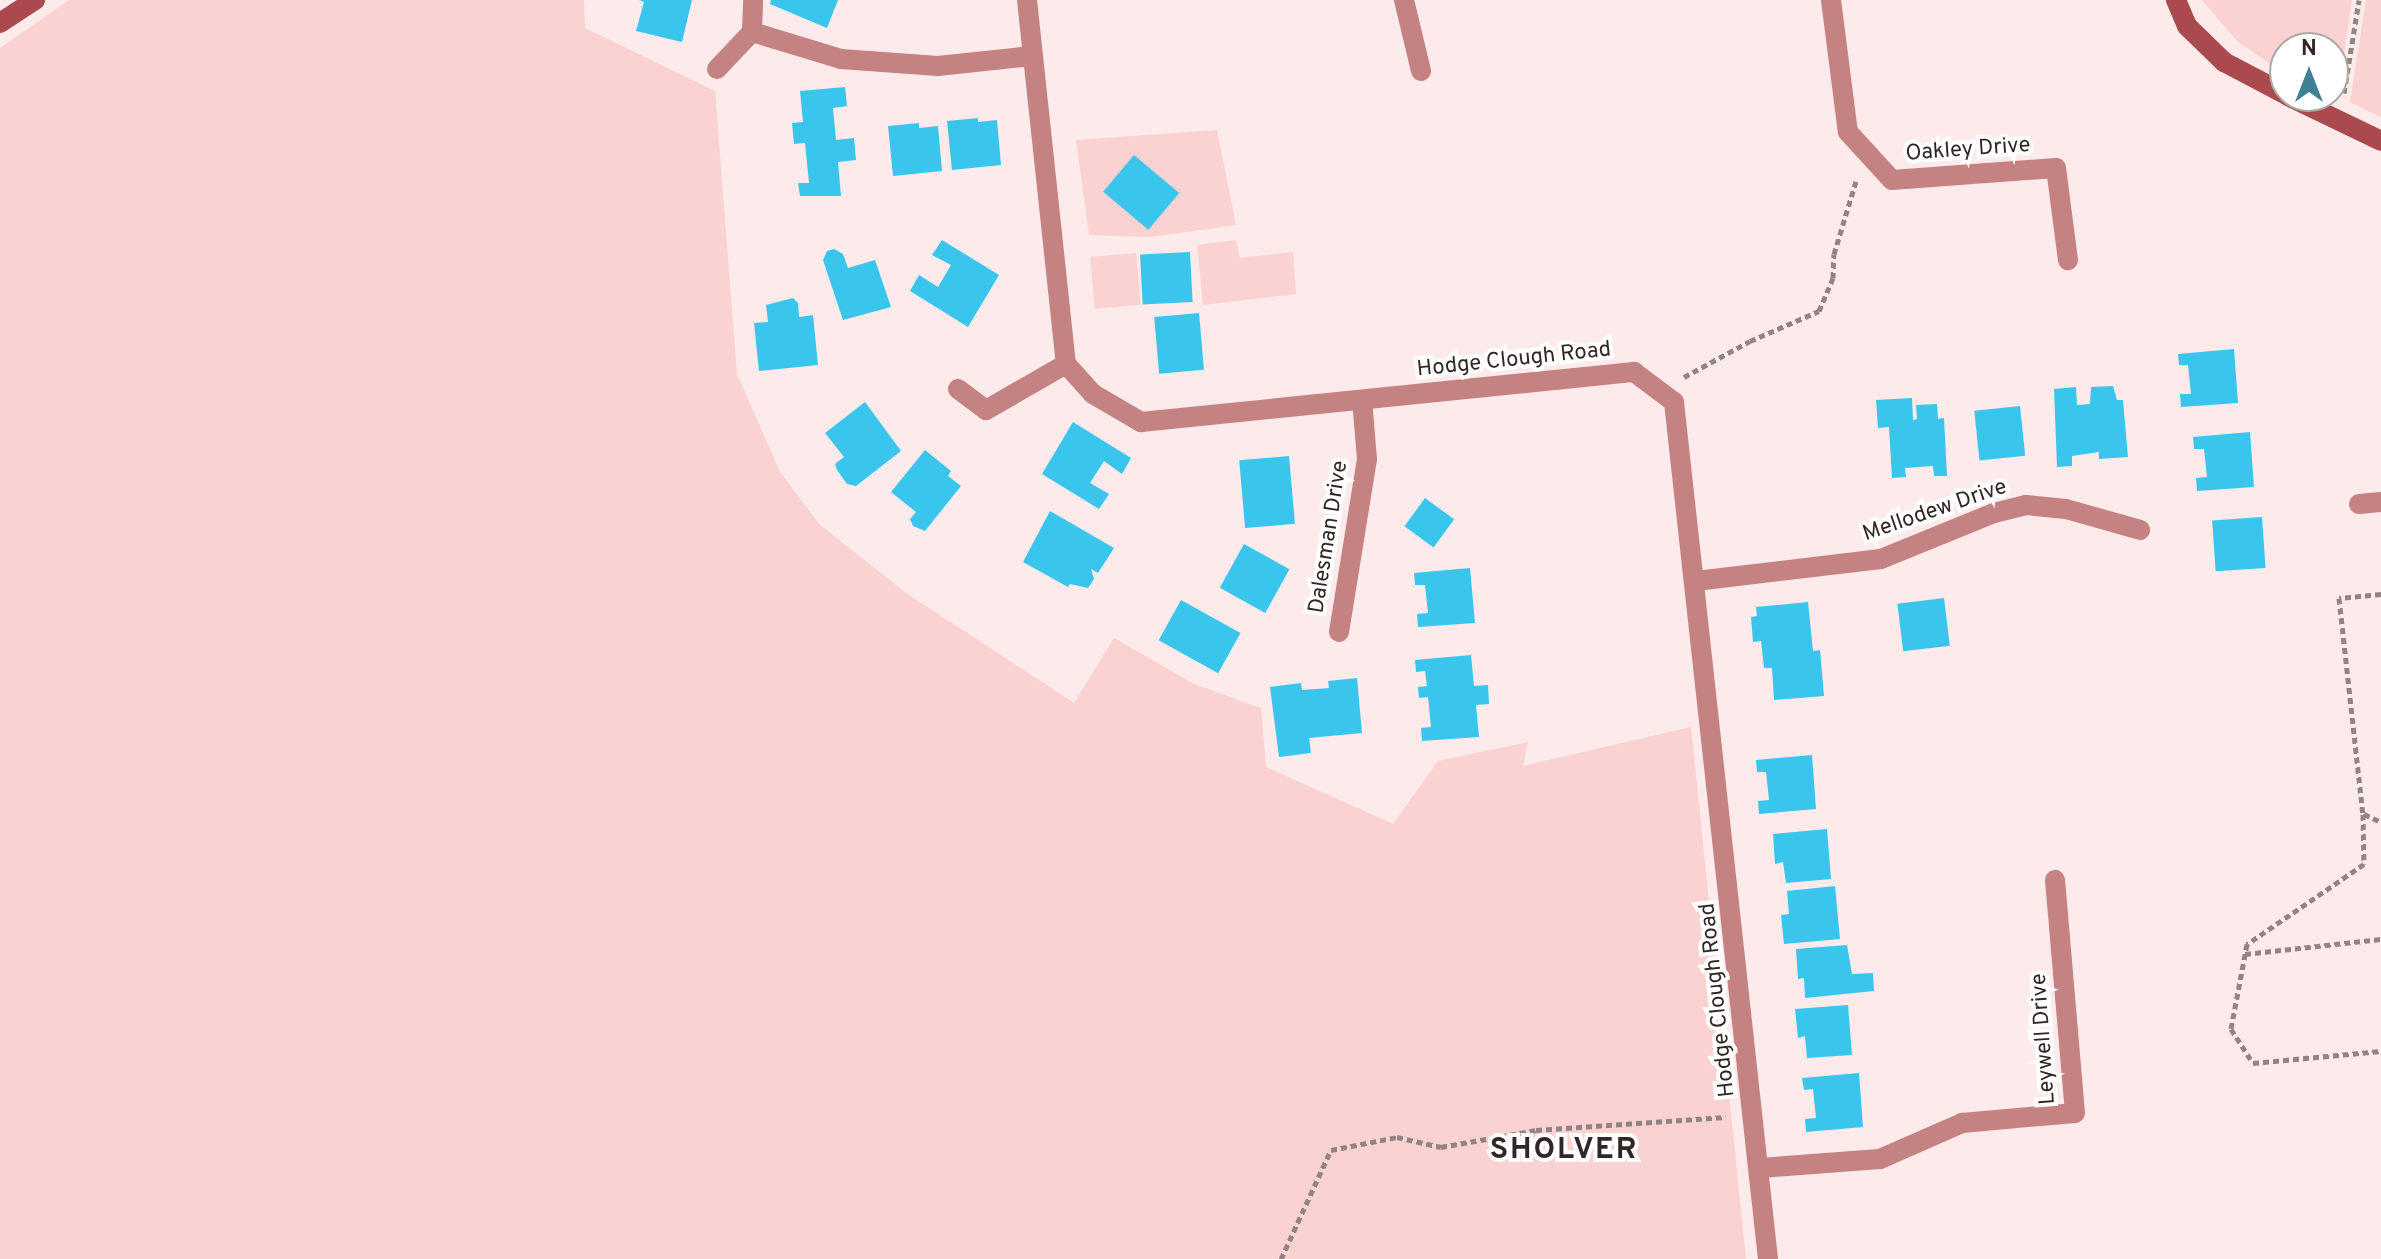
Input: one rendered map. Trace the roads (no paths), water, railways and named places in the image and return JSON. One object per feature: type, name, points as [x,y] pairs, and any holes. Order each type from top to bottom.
[{"type":"street","points":[[0,23],[35,0]]},
{"type":"street","points":[[717,69],[752,32],[753,0]]},
{"type":"street","points":[[958,389],[986,410],[1066,364],[1027,0]]},
{"type":"street","points":[[1404,0],[1421,71]]},
{"type":"street","name":"Oakley Drive","points":[[1831,0],[1848,132],[1892,180],[2056,168],[2068,260]]},
{"type":"street","points":[[2176,0],[2187,26],[2224,62],[2269,86]]},
{"type":"street","points":[[752,32],[841,59],[938,66],[1031,56]]},
{"type":"street","points":[[2319,112],[2381,141]]},
{"type":"street","name":"Hodge Clough Road","points":[[1066,364],[1093,394],[1141,422],[1634,372],[1674,402],[1768,1259]]},
{"type":"street","name":"Dalesman Drive","points":[[1339,632],[1367,459],[1362,400]]},
{"type":"street","points":[[2359,504],[2381,502]]},
{"type":"street","name":"Mellodew Drive","points":[[1696,581],[1881,559],[1994,513],[2026,505],[2066,509],[2140,530]]},
{"type":"street","name":"Leywell Drive","points":[[1760,1168],[1880,1159],[1962,1123],[2075,1113],[2055,880]]},
{"type":"district","name":"SHOLVER","points":[[1564,1151]]}]
